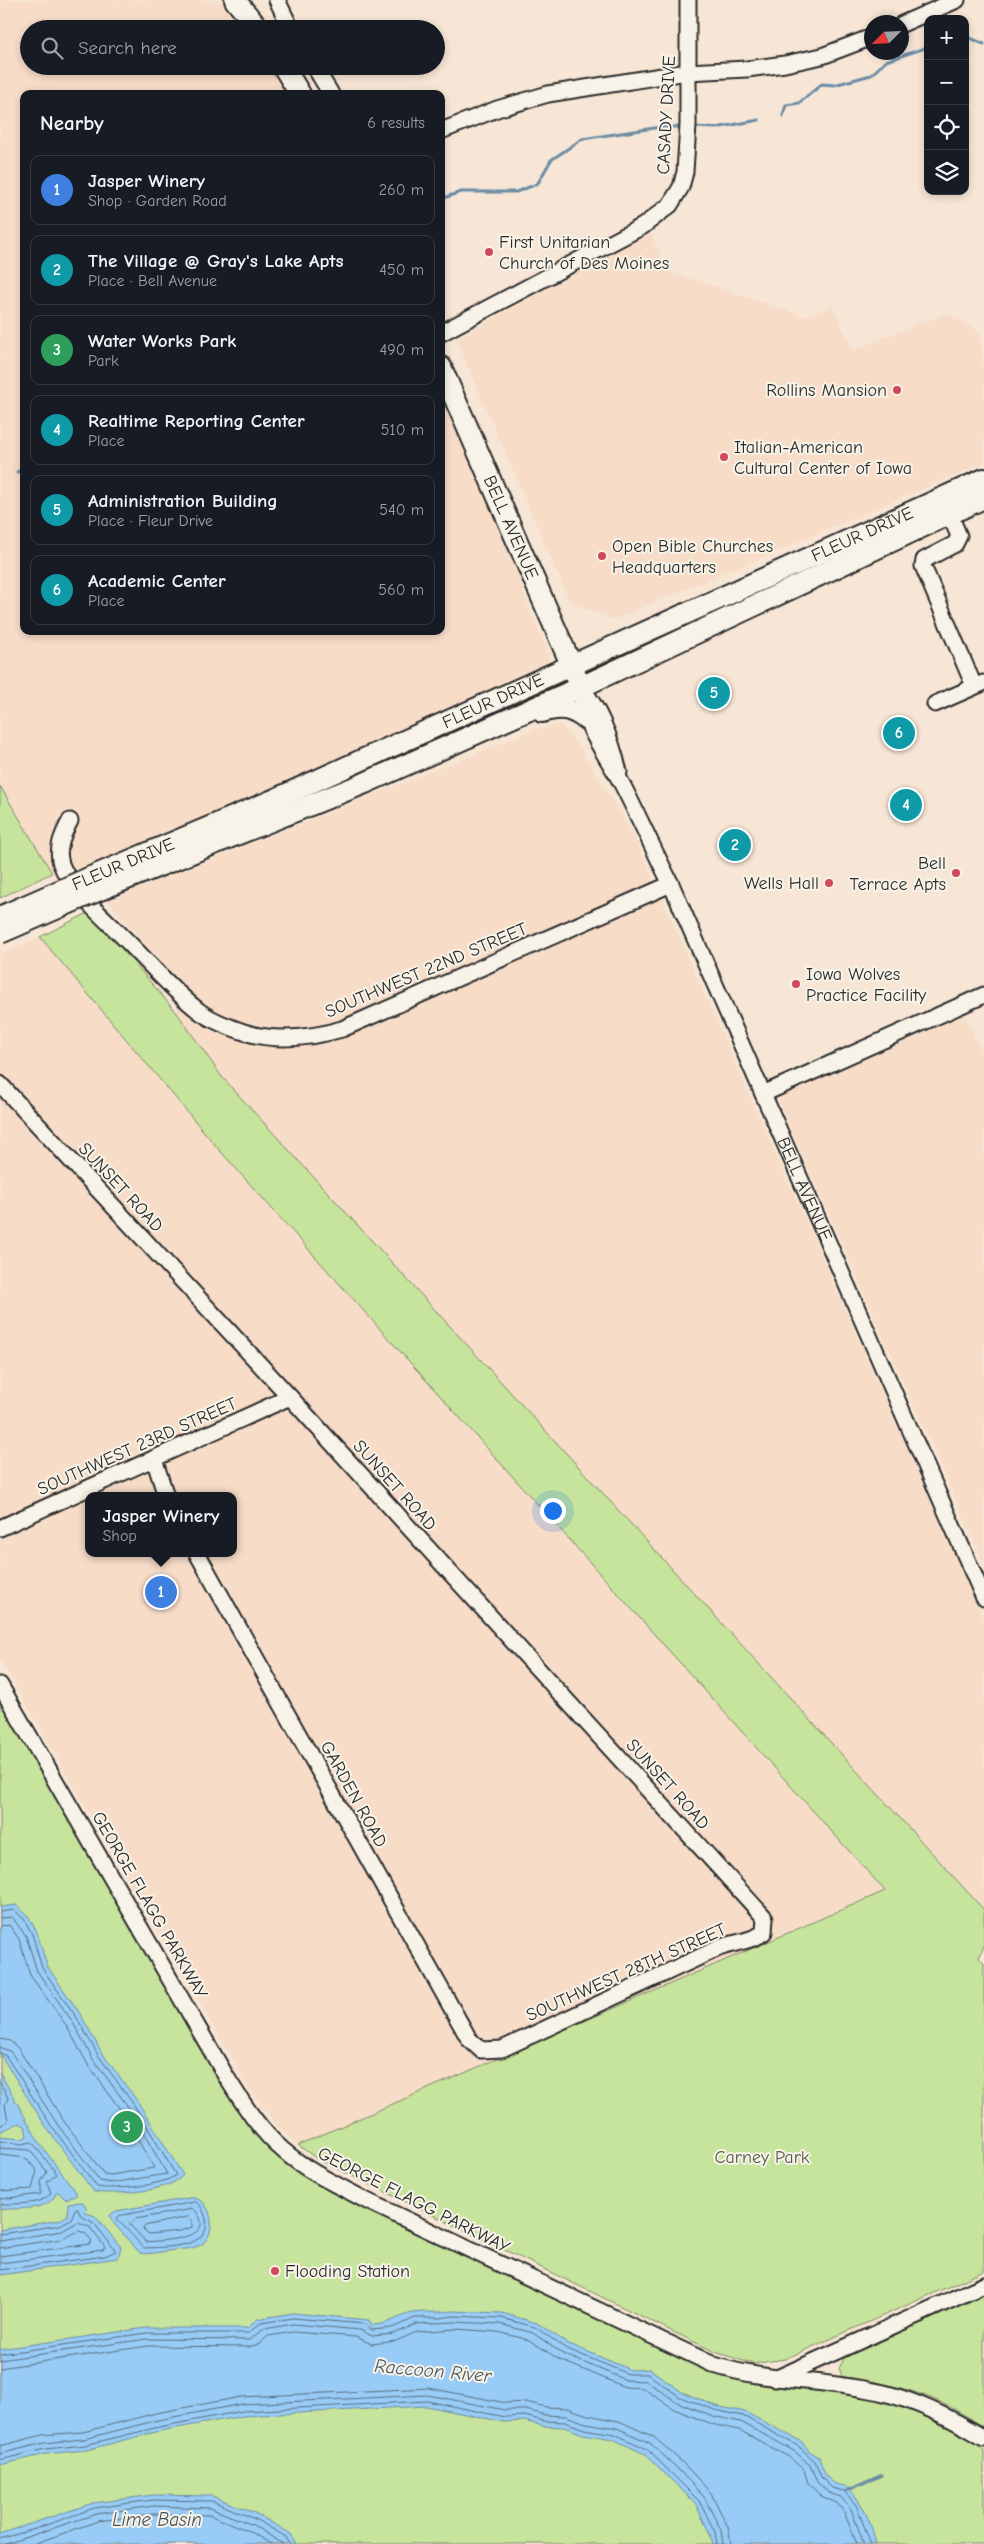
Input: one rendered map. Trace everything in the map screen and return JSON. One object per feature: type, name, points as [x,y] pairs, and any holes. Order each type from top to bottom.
[{"type":"main road","points":[[235,0],[252,20]]},
{"type":"main road","points":[[288,75],[298,90]]},
{"type":"main road","name":"BELL AVENUE","points":[[445,376],[581,687]]},
{"type":"main road","name":"FLEUR DRIVE","points":[[0,917],[365,783],[581,687],[946,506],[984,479]]},
{"type":"main road","name":"FLEUR DRIVE","points":[[0,933],[96,883],[271,801],[572,666],[946,506],[984,498]]},
{"type":"main road","points":[[497,724],[556,708],[575,711],[587,720]]},
{"type":"street","points":[[276,0],[287,20]]},
{"type":"street","name":"CASADY DRIVE","points":[[445,332],[634,230],[664,211],[681,187],[685,172],[688,131],[688,0]]},
{"type":"street","points":[[909,21],[957,0]]},
{"type":"street","points":[[445,129],[497,109],[548,94],[687,72],[747,69],[785,64],[822,56],[864,40]]},
{"type":"street","points":[[319,75],[329,90]]},
{"type":"street","points":[[935,704],[979,684],[923,566],[924,560],[955,544],[959,536],[946,506]]},
{"type":"street","name":"BELL AVENUE","points":[[581,687],[582,707],[587,720],[602,751],[622,784],[671,884],[984,1598]]},
{"type":"street","name":"BELL AVENUE","points":[[581,687],[592,701],[614,749],[622,784]]},
{"type":"street","name":"SOUTHWEST 22ND STREET","points":[[70,820],[60,844],[61,862],[71,881],[180,995],[200,1012],[244,1032],[261,1036],[293,1038],[342,1028],[671,884]]},
{"type":"street","points":[[763,1094],[984,995]]},
{"type":"street","name":"SUNSET ROAD","points":[[0,1084],[290,1398],[760,1913]]},
{"type":"street","name":"SOUTHWEST 23RD STREET","points":[[0,1528],[290,1398]]},
{"type":"street","points":[[154,1459],[165,1492]]},
{"type":"street","name":"GARDEN ROAD","points":[[199,1557],[469,2040],[481,2050]]},
{"type":"street","name":"GEORGE FLAGG PARKWAY","points":[[0,1685],[228,2078],[250,2114],[286,2153],[317,2174],[368,2201],[686,2353],[742,2374],[883,2393],[936,2411],[984,2438]]},
{"type":"street","name":"SOUTHWEST 28TH STREET","points":[[481,2050],[502,2049],[719,1948],[749,1938],[759,1937],[764,1932],[766,1925],[765,1918],[760,1913]]},
{"type":"street","points":[[774,2379],[984,2285]]},
{"type":"shaded area","points":[[0,0],[235,0],[252,20],[20,20],[20,75],[288,75],[298,90],[20,90],[20,635],[445,635],[445,377],[510,546],[524,595],[548,653],[548,662],[544,669],[524,687],[57,881],[0,786]]},
{"type":"shaded area","points":[[650,232],[668,271],[806,317],[832,305],[853,350],[947,313],[980,332],[984,379],[984,463],[613,620],[570,602],[456,339]]},
{"type":"shaded area","points":[[560,725],[576,742],[634,836],[984,1621],[984,1910],[222,1077],[177,1013],[172,975],[108,901],[537,729]]},
{"type":"shaded area","points":[[40,937],[221,1152],[885,1892],[298,2145],[276,2126],[249,2088],[0,1659],[0,955]]},
{"type":"shaded area","points":[[965,1015],[984,1057],[984,1563],[777,1098]]},
{"type":"green space","points":[[0,786],[52,873],[0,898]]},
{"type":"green space","name":"Carney Park","points":[[90,912],[177,1013],[222,1077],[984,1910],[984,1946],[979,1958],[984,1963],[984,2271],[785,2359],[753,2364],[715,2352],[317,2159],[298,2145],[885,1891],[221,1152],[40,937]]},
{"type":"green space","points":[[0,1699],[285,2159],[728,2376],[789,2388],[886,2398],[959,2431],[984,2450],[984,2544],[0,2544]]},
{"type":"green space","points":[[984,2292],[984,2427],[949,2407],[917,2393],[883,2384],[843,2379],[839,2368],[845,2357]]},
{"type":"water","points":[[16,1905],[28,1916],[37,1932],[47,1966],[81,2015],[102,2053],[138,2102],[183,2175],[176,2181],[155,2189],[142,2191],[94,2192],[48,2130],[0,2054],[0,1907]]},
{"type":"water","points":[[0,2073],[40,2144],[76,2192],[76,2196],[65,2199],[57,2191],[54,2198],[41,2206],[0,2210],[0,2137],[22,2139],[27,2136],[25,2126],[19,2123],[0,2132]]},
{"type":"water","points":[[189,2198],[203,2202],[210,2215],[211,2223],[207,2238],[202,2244],[190,2248],[150,2254],[140,2253],[115,2225],[110,2215],[116,2211]]},
{"type":"water","points":[[83,2202],[87,2209],[84,2212],[95,2216],[121,2247],[118,2258],[0,2275],[0,2230],[59,2220],[67,2216],[68,2203]]},
{"type":"water","name":"Raccoon River","points":[[452,2311],[502,2313],[537,2323],[567,2343],[631,2370],[650,2369],[682,2392],[716,2406],[745,2412],[802,2442],[809,2451],[819,2457],[828,2478],[834,2483],[847,2487],[859,2500],[872,2529],[876,2544],[713,2544],[695,2503],[645,2454],[613,2439],[583,2434],[564,2427],[543,2426],[524,2421],[504,2422],[426,2406],[244,2416],[160,2431],[86,2450],[46,2454],[0,2465],[0,2349],[146,2328],[248,2328],[257,2319],[293,2313],[369,2320],[372,2325],[383,2324],[413,2313]]},
{"type":"water","name":"Lime Basin","points":[[153,2495],[212,2496],[257,2514],[291,2534],[296,2544],[0,2544],[0,2534],[93,2503]]},
{"type":"waterway","points":[[969,38],[984,44]]},
{"type":"waterway","points":[[783,116],[786,105],[799,103],[822,84],[834,85],[871,75],[886,61],[924,48]]},
{"type":"waterway","points":[[693,127],[716,128],[759,120]]},
{"type":"waterway","points":[[445,198],[461,192],[516,192],[532,186],[538,183],[551,160],[582,139],[661,127],[684,127]]},
{"type":"waterway","points":[[846,2491],[882,2475]]},
{"type":"place","name":"First Unitarian Church of Des Moines","points":[[489,252]]},
{"type":"place","name":"Rollins Mansion","points":[[897,390]]},
{"type":"place","name":"Italian-American Cultural Center of Iowa","points":[[724,457]]},
{"type":"place","name":"Open Bible Churches Headquarters","points":[[602,556]]},
{"type":"place","name":"Administration Building","points":[[714,693]]},
{"type":"place","name":"Academic Center","points":[[899,733]]},
{"type":"place","name":"Realtime Reporting Center","points":[[906,805]]},
{"type":"place","name":"The Village @ Gray's Lake Apts","points":[[735,845]]},
{"type":"place","name":"Bell Terrace Apts","points":[[956,873]]},
{"type":"place","name":"Wells Hall","points":[[829,883]]},
{"type":"place","name":"Iowa Wolves Practice Facility","points":[[796,984]]},
{"type":"place","name":"Jasper Winery","points":[[161,1592]]},
{"type":"place","name":"Water Works Park","points":[[127,2127]]},
{"type":"place","name":"Flooding Station","points":[[275,2271]]}]
